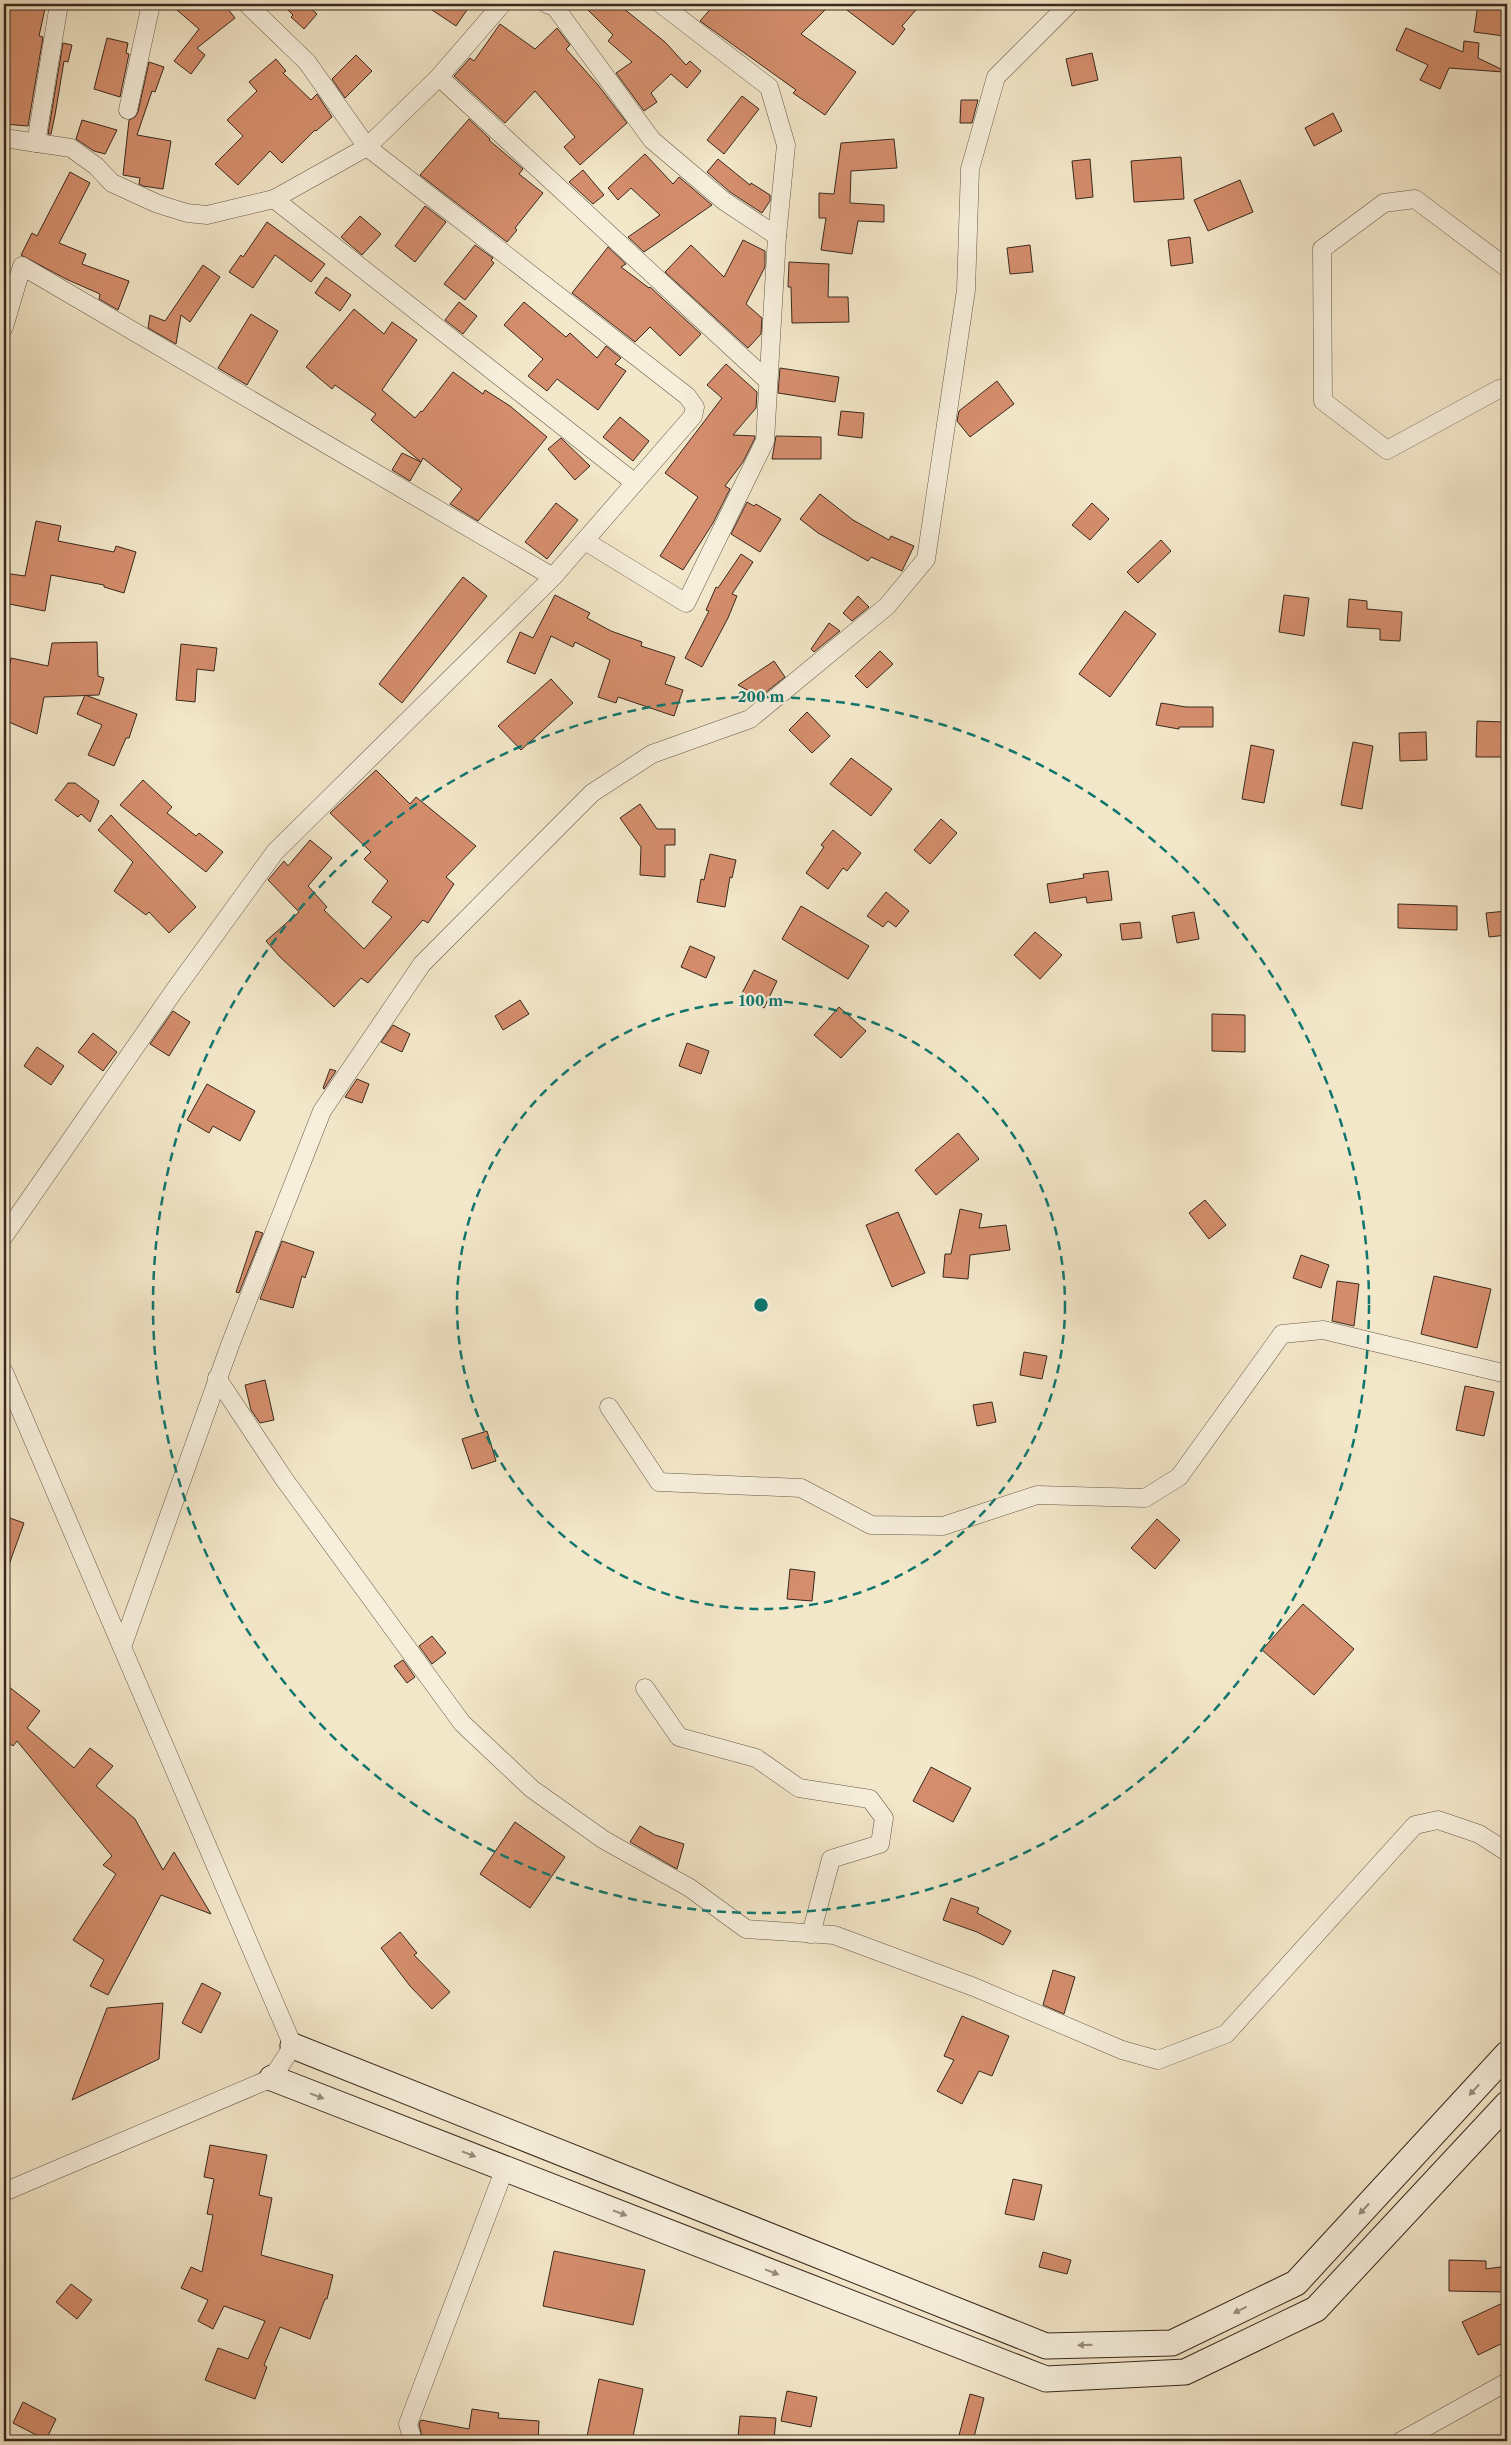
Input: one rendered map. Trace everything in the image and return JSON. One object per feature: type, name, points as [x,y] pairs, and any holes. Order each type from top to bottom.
[{"type":"street","points":[[36,143],[59,4]]},
{"type":"street","points":[[128,110],[151,4]]},
{"type":"street","points":[[4,1236],[174,990],[275,852],[553,577],[693,416],[695,407],[687,396],[367,147],[308,62],[246,4]]},
{"type":"street","points":[[4,138],[71,148],[96,166],[112,182],[158,204],[187,213],[207,215],[274,199],[367,147],[438,77],[502,4]]},
{"type":"street","points":[[547,4],[555,7],[652,140],[724,201],[777,236]]},
{"type":"street","points":[[585,541],[686,603],[765,441],[777,236],[786,145],[769,87],[661,4]]},
{"type":"street","points":[[122,1646],[217,1378],[322,1111],[422,964],[592,793],[652,754],[750,719],[887,606],[926,559],[966,290],[970,169],[996,77],[1069,4]]},
{"type":"street","points":[[438,77],[768,382]]},
{"type":"street","points":[[274,199],[635,483]]},
{"type":"street","points":[[1507,268],[1415,199],[1384,203],[1322,249],[1323,401],[1380,445],[1387,450],[1499,389],[1507,389]]},
{"type":"street","points":[[4,327],[22,266],[553,577]]},
{"type":"street","points":[[609,1407],[658,1482],[801,1488],[871,1525],[943,1526],[1037,1496],[1146,1498],[1179,1477],[1282,1334],[1323,1330],[1507,1374]]},
{"type":"street","points":[[4,1372],[293,2046],[1046,2346],[1172,2343],[1296,2283],[1507,2054]]},
{"type":"street","points":[[217,1378],[284,1478],[462,1723],[532,1789],[596,1835],[690,1888],[746,1929],[834,1935],[974,1987],[1122,2050],[1158,2060],[1226,2034],[1415,1826],[1438,1820],[1479,1834],[1507,1852]]},
{"type":"street","points":[[645,1688],[679,1738],[756,1758],[799,1788],[870,1799],[884,1818],[880,1844],[831,1859],[811,1934]]},
{"type":"street","points":[[4,2192],[272,2078],[293,2046]]},
{"type":"street","points":[[272,2078],[1046,2379],[1185,2372],[1316,2309],[1507,2104]]},
{"type":"street","points":[[413,2441],[408,2424],[505,2168]]},
{"type":"street","points":[[1401,2441],[1507,2382]]},
{"type":"building","points":[[4,4],[46,4],[39,36],[43,37],[28,126],[4,124]]},
{"type":"building","points":[[170,4],[224,4],[235,18],[197,48],[205,55],[191,74],[174,61],[199,29]]},
{"type":"building","points":[[282,4],[306,4],[317,14],[304,29],[291,17],[293,15]]},
{"type":"building","points":[[423,4],[471,4],[456,26]]},
{"type":"building","points":[[582,4],[618,4],[665,42],[686,65],[690,61],[701,71],[687,88],[671,74],[651,93],[657,102],[644,111],[616,73],[632,62],[608,41],[613,35]]},
{"type":"building","points":[[715,4],[831,4],[801,34],[856,72],[825,115],[793,93],[796,90],[700,21]]},
{"type":"building","points":[[839,4],[921,4],[902,26],[905,29],[893,45]]},
{"type":"building","points":[[1478,4],[1507,4],[1504,36],[1474,32]]},
{"type":"building","points":[[500,24],[535,49],[557,28],[570,45],[566,49],[598,85],[627,123],[580,165],[564,147],[575,137],[535,91],[505,123],[454,76],[470,58],[474,61]]},
{"type":"building","points":[[1406,28],[1463,52],[1464,41],[1479,43],[1478,58],[1503,70],[1503,72],[1449,68],[1440,89],[1420,80],[1428,65],[1396,50]]},
{"type":"building","points":[[107,38],[128,43],[126,53],[129,54],[120,97],[94,89]]},
{"type":"building","points":[[63,43],[72,45],[68,62],[64,61],[51,134],[48,134]]},
{"type":"building","points":[[1092,53],[1098,80],[1072,86],[1066,59]]},
{"type":"building","points":[[356,55],[372,71],[345,98],[332,79]]},
{"type":"building","points":[[276,59],[286,71],[283,73],[311,100],[317,94],[332,117],[315,130],[282,163],[270,151],[238,185],[215,164],[243,136],[227,120],[257,91],[249,82]]},
{"type":"building","points":[[149,62],[164,67],[155,92],[152,91],[137,135],[171,141],[163,189],[143,186],[139,184],[140,178],[123,175],[129,120],[135,117],[138,112]]},
{"type":"building","points":[[742,96],[759,109],[724,154],[707,140]]},
{"type":"building","points":[[961,100],[978,100],[972,123],[960,123]]},
{"type":"building","points":[[1333,113],[1342,131],[1314,146],[1305,128]]},
{"type":"building","points":[[469,119],[489,140],[523,169],[519,174],[543,193],[515,228],[517,230],[507,242],[420,175]]},
{"type":"building","points":[[82,120],[117,130],[105,154],[94,151],[76,139]]},
{"type":"building","points":[[894,139],[897,168],[851,171],[850,203],[884,205],[884,222],[858,221],[852,254],[821,250],[826,218],[819,218],[819,193],[834,194],[841,143]]},
{"type":"building","points":[[645,154],[673,184],[679,177],[712,205],[644,252],[628,237],[660,215],[631,188],[618,200],[608,188]]},
{"type":"building","points":[[1181,157],[1184,199],[1134,202],[1131,161]]},
{"type":"building","points":[[718,159],[750,185],[751,183],[770,195],[770,201],[762,213],[730,192],[707,172]]},
{"type":"building","points":[[1090,159],[1093,197],[1076,199],[1072,161]]},
{"type":"building","points":[[583,170],[604,195],[593,204],[569,182]]},
{"type":"building","points":[[70,172],[90,183],[59,243],[86,254],[82,264],[129,281],[118,310],[99,299],[100,294],[66,279],[21,255],[32,233],[37,236]]},
{"type":"building","points":[[1240,180],[1253,212],[1208,231],[1194,200]]},
{"type":"building","points":[[425,206],[446,222],[415,262],[395,246]]},
{"type":"building","points":[[360,216],[381,234],[362,255],[341,237]]},
{"type":"building","points":[[267,222],[325,264],[311,282],[275,255],[253,288],[229,272],[241,255],[243,257]]},
{"type":"building","points":[[1190,237],[1193,263],[1171,266],[1168,240]]},
{"type":"building","points":[[743,240],[765,251],[765,267],[746,304],[762,318],[761,334],[748,348],[665,272],[691,245],[724,277]]},
{"type":"building","points":[[475,245],[493,258],[491,260],[494,263],[465,300],[444,284]]},
{"type":"building","points":[[1030,245],[1033,272],[1010,274],[1007,248]]},
{"type":"building","points":[[608,247],[626,264],[621,267],[650,287],[701,334],[680,356],[650,327],[635,342],[572,293]]},
{"type":"building","points":[[789,262],[829,264],[828,297],[848,297],[849,322],[792,323],[791,287],[788,287]]},
{"type":"building","points":[[203,265],[220,277],[190,322],[181,315],[176,344],[148,328],[150,315],[165,321]]},
{"type":"building","points":[[326,277],[351,295],[340,311],[315,293]]},
{"type":"building","points":[[459,302],[477,316],[463,334],[445,320]]},
{"type":"building","points":[[524,302],[566,337],[570,333],[597,358],[606,346],[621,358],[615,364],[626,371],[598,410],[557,379],[547,391],[528,376],[543,359],[504,325]]},
{"type":"building","points":[[354,309],[384,334],[392,322],[417,340],[382,390],[415,418],[422,412],[453,372],[483,394],[485,390],[510,406],[547,437],[478,521],[450,504],[462,489],[423,458],[421,462],[371,420],[376,414],[335,385],[332,389],[306,367]]},
{"type":"building","points":[[251,314],[278,331],[247,385],[218,368]]},
{"type":"building","points":[[726,364],[757,392],[756,408],[733,435],[755,436],[755,438],[743,462],[725,486],[730,489],[713,523],[683,570],[660,556],[698,497],[665,473],[722,398],[707,385]]},
{"type":"building","points":[[780,368],[839,377],[835,402],[778,393]]},
{"type":"building","points":[[997,381],[1014,404],[970,437],[957,421],[959,411]]},
{"type":"building","points":[[841,411],[864,413],[862,438],[838,435]]},
{"type":"building","points":[[620,417],[649,441],[633,461],[603,437]]},
{"type":"building","points":[[776,436],[821,437],[821,459],[772,459]]},
{"type":"building","points":[[561,438],[590,466],[575,480],[548,449]]},
{"type":"building","points":[[402,453],[421,462],[410,481],[392,470]]},
{"type":"building","points":[[820,494],[853,520],[889,540],[891,536],[914,546],[902,571],[871,557],[868,561],[818,533],[800,519]]},
{"type":"building","points":[[747,502],[754,506],[756,504],[781,519],[760,552],[731,534]]},
{"type":"building","points":[[556,503],[578,520],[547,559],[525,542]]},
{"type":"building","points":[[1092,503],[1109,519],[1090,540],[1072,525]]},
{"type":"building","points":[[36,521],[61,526],[58,541],[114,552],[116,546],[136,552],[124,593],[104,587],[104,585],[51,575],[45,611],[4,603],[4,573],[25,576]]},
{"type":"building","points":[[1161,540],[1171,551],[1138,583],[1127,572]]},
{"type":"building","points":[[741,554],[753,562],[732,594],[737,596],[728,618],[702,667],[685,658],[709,611],[706,610],[716,587],[718,588]]},
{"type":"building","points":[[463,577],[487,596],[402,703],[379,684]]},
{"type":"building","points":[[555,595],[590,613],[587,618],[611,631],[642,642],[641,646],[675,657],[665,684],[683,690],[674,716],[618,697],[616,703],[598,697],[610,660],[575,642],[573,647],[551,636],[535,674],[507,662],[520,632],[533,638]]},
{"type":"building","points":[[1284,595],[1309,598],[1304,636],[1279,632]]},
{"type":"building","points":[[858,596],[869,607],[852,621],[843,613]]},
{"type":"building","points":[[1349,599],[1367,601],[1367,609],[1402,612],[1400,641],[1380,640],[1380,629],[1347,627]]},
{"type":"building","points":[[1125,611],[1156,634],[1110,697],[1079,674]]},
{"type":"building","points":[[829,623],[840,631],[814,652],[811,649]]},
{"type":"building","points":[[97,642],[98,676],[104,678],[99,695],[44,697],[37,734],[4,720],[4,696],[11,658],[48,666],[52,643]]},
{"type":"building","points":[[181,644],[217,648],[214,671],[197,669],[195,702],[176,700]]},
{"type":"building","points":[[880,651],[893,664],[867,688],[855,676]]},
{"type":"building","points":[[774,661],[785,677],[760,697],[738,685]]},
{"type":"building","points":[[551,679],[573,703],[521,750],[498,726]]},
{"type":"building","points":[[85,695],[137,714],[129,738],[126,738],[114,766],[88,755],[102,725],[77,714]]},
{"type":"building","points":[[1161,703],[1186,707],[1213,707],[1213,727],[1179,727],[1179,729],[1156,725]]},
{"type":"building","points":[[807,712],[830,736],[812,753],[789,730]]},
{"type":"building","points":[[1477,721],[1503,722],[1502,757],[1476,757]]},
{"type":"building","points":[[1426,732],[1427,760],[1400,761],[1399,733]]},
{"type":"building","points":[[1353,742],[1373,746],[1362,809],[1341,805]]},
{"type":"building","points":[[1251,745],[1274,750],[1264,803],[1242,799]]},
{"type":"building","points":[[851,758],[892,789],[871,816],[830,784]]},
{"type":"building","points":[[376,770],[410,804],[416,797],[476,846],[446,877],[454,884],[428,923],[423,920],[368,983],[361,978],[334,1007],[280,957],[266,941],[299,912],[268,880],[284,861],[288,866],[310,840],[332,858],[308,886],[327,907],[324,910],[364,949],[392,917],[372,902],[388,881],[364,859],[371,852],[330,813]]},
{"type":"building","points":[[143,780],[172,807],[167,813],[196,836],[199,833],[223,852],[206,872],[120,805]]},
{"type":"building","points":[[68,783],[75,783],[99,801],[90,822],[81,814],[78,817],[55,800]]},
{"type":"building","points":[[640,804],[657,829],[675,829],[675,845],[665,845],[665,877],[640,875],[641,847],[620,818]]},
{"type":"building","points":[[111,815],[196,907],[169,933],[149,912],[146,915],[114,891],[133,862],[98,830]]},
{"type":"building","points":[[941,819],[957,833],[930,864],[914,850]]},
{"type":"building","points":[[833,830],[861,853],[847,871],[843,868],[828,889],[806,873],[824,847],[821,845]]},
{"type":"building","points":[[710,854],[736,860],[732,878],[730,877],[725,907],[697,902],[701,879],[704,880]]},
{"type":"building","points":[[1108,871],[1112,900],[1087,903],[1086,897],[1050,903],[1047,884],[1084,878],[1083,874]]},
{"type":"building","points":[[886,892],[909,911],[896,927],[888,921],[883,927],[867,916]]},
{"type":"building","points":[[1398,904],[1457,906],[1457,930],[1398,928]]},
{"type":"building","points":[[801,906],[869,946],[848,979],[782,939]]},
{"type":"building","points":[[1507,911],[1507,935],[1489,937],[1486,913]]},
{"type":"building","points":[[1194,912],[1199,939],[1177,943],[1172,916]]},
{"type":"building","points":[[1140,922],[1142,938],[1122,940],[1120,924]]},
{"type":"building","points":[[1035,932],[1062,955],[1040,979],[1014,955]]},
{"type":"building","points":[[690,946],[715,957],[706,978],[681,967]]},
{"type":"building","points":[[754,970],[777,981],[764,1008],[740,997]]},
{"type":"building","points":[[520,1000],[529,1014],[503,1030],[495,1016]]},
{"type":"building","points":[[839,1007],[866,1031],[841,1058],[814,1035]]},
{"type":"building","points":[[173,1011],[190,1022],[169,1056],[150,1044]]},
{"type":"building","points":[[1212,1014],[1245,1015],[1245,1052],[1212,1051]]},
{"type":"building","points":[[393,1025],[410,1034],[402,1052],[381,1042]]},
{"type":"building","points":[[93,1033],[117,1052],[103,1071],[78,1052]]},
{"type":"building","points":[[687,1043],[709,1051],[701,1074],[679,1066]]},
{"type":"building","points":[[37,1047],[64,1066],[51,1085],[24,1066]]},
{"type":"building","points":[[330,1069],[336,1071],[324,1089],[323,1088]]},
{"type":"building","points":[[357,1079],[369,1084],[362,1103],[345,1097]]},
{"type":"building","points":[[207,1084],[255,1111],[240,1141],[213,1126],[209,1133],[187,1120]]},
{"type":"building","points":[[958,1133],[979,1159],[936,1195],[915,1170]]},
{"type":"building","points":[[1205,1200],[1226,1225],[1209,1239],[1189,1213]]},
{"type":"building","points":[[960,1209],[982,1214],[979,1228],[1006,1225],[1010,1250],[970,1255],[968,1279],[943,1277],[945,1254],[951,1254]]},
{"type":"building","points":[[898,1212],[925,1273],[892,1287],[866,1225]]},
{"type":"building","points":[[256,1231],[263,1233],[239,1293],[236,1292]]},
{"type":"building","points":[[282,1241],[314,1252],[305,1278],[302,1276],[293,1308],[260,1299]]},
{"type":"building","points":[[1301,1255],[1329,1265],[1321,1288],[1293,1278]]},
{"type":"building","points":[[1434,1276],[1491,1289],[1477,1348],[1421,1334]]},
{"type":"building","points":[[1337,1281],[1359,1284],[1354,1326],[1332,1321]]},
{"type":"building","points":[[1024,1352],[1047,1356],[1042,1379],[1020,1375]]},
{"type":"building","points":[[265,1380],[274,1420],[260,1423],[251,1410],[245,1385]]},
{"type":"building","points":[[1465,1386],[1494,1392],[1484,1436],[1456,1430]]},
{"type":"building","points":[[992,1402],[996,1422],[977,1426],[973,1405]]},
{"type":"building","points":[[487,1431],[496,1461],[472,1469],[462,1439]]},
{"type":"building","points":[[4,1516],[24,1523],[6,1573],[4,1573]]},
{"type":"building","points":[[1157,1519],[1180,1540],[1155,1569],[1131,1548]]},
{"type":"building","points":[[790,1569],[815,1572],[812,1601],[787,1599]]},
{"type":"building","points":[[1303,1604],[1354,1649],[1314,1695],[1262,1650]]},
{"type":"building","points":[[432,1636],[446,1653],[432,1664],[419,1646]]},
{"type":"building","points":[[403,1660],[415,1677],[407,1683],[394,1666]]},
{"type":"building","points":[[4,1683],[40,1711],[27,1728],[74,1768],[90,1748],[113,1766],[96,1786],[135,1819],[163,1870],[174,1852],[211,1914],[161,1895],[108,1995],[90,1986],[104,1960],[73,1940],[116,1874],[103,1865],[112,1856],[17,1741],[13,1746],[4,1739]]},
{"type":"building","points":[[931,1767],[971,1788],[953,1822],[913,1801]]},
{"type":"building","points":[[515,1822],[565,1857],[530,1908],[480,1874]]},
{"type":"building","points":[[640,1826],[655,1835],[684,1844],[677,1869],[630,1842]]},
{"type":"building","points":[[951,1898],[979,1908],[977,1913],[1011,1931],[1003,1945],[977,1932],[943,1920]]},
{"type":"building","points":[[400,1932],[417,1953],[414,1955],[450,1992],[432,2009],[410,1986],[381,1948]]},
{"type":"building","points":[[1053,1970],[1075,1977],[1064,2014],[1043,2005]]},
{"type":"building","points":[[202,1983],[221,1993],[201,2033],[182,2023]]},
{"type":"building","points":[[163,2003],[159,2059],[72,2100],[107,2008]]},
{"type":"building","points":[[962,2016],[1009,2036],[992,2076],[979,2071],[962,2104],[937,2091],[954,2060],[944,2056]]},
{"type":"building","points":[[210,2145],[267,2155],[259,2195],[272,2198],[261,2255],[333,2275],[327,2299],[325,2299],[310,2339],[280,2327],[264,2365],[267,2367],[255,2399],[205,2380],[218,2348],[248,2359],[265,2321],[224,2306],[213,2329],[198,2321],[208,2300],[181,2288],[191,2267],[202,2272],[213,2215],[207,2214],[214,2179],[204,2177]]},
{"type":"building","points":[[1013,2179],[1042,2185],[1034,2220],[1005,2214]]},
{"type":"building","points":[[554,2251],[645,2270],[633,2325],[543,2306]]},
{"type":"building","points":[[1043,2252],[1071,2260],[1067,2274],[1039,2267]]},
{"type":"building","points":[[1449,2260],[1486,2261],[1486,2269],[1507,2266],[1507,2292],[1449,2291]]},
{"type":"building","points":[[71,2284],[92,2300],[77,2319],[56,2302]]},
{"type":"building","points":[[1507,2301],[1507,2341],[1478,2355],[1462,2322]]},
{"type":"building","points":[[599,2379],[643,2389],[632,2441],[586,2441]]},
{"type":"building","points":[[787,2391],[817,2397],[811,2427],[781,2421]]},
{"type":"building","points":[[970,2394],[984,2398],[973,2441],[958,2439]]},
{"type":"building","points":[[23,2402],[56,2419],[46,2440],[13,2423]]},
{"type":"building","points":[[472,2409],[499,2413],[498,2418],[539,2421],[538,2441],[423,2441],[419,2424],[421,2420],[469,2429]]},
{"type":"building","points":[[740,2416],[776,2418],[774,2440],[738,2437]]}]
